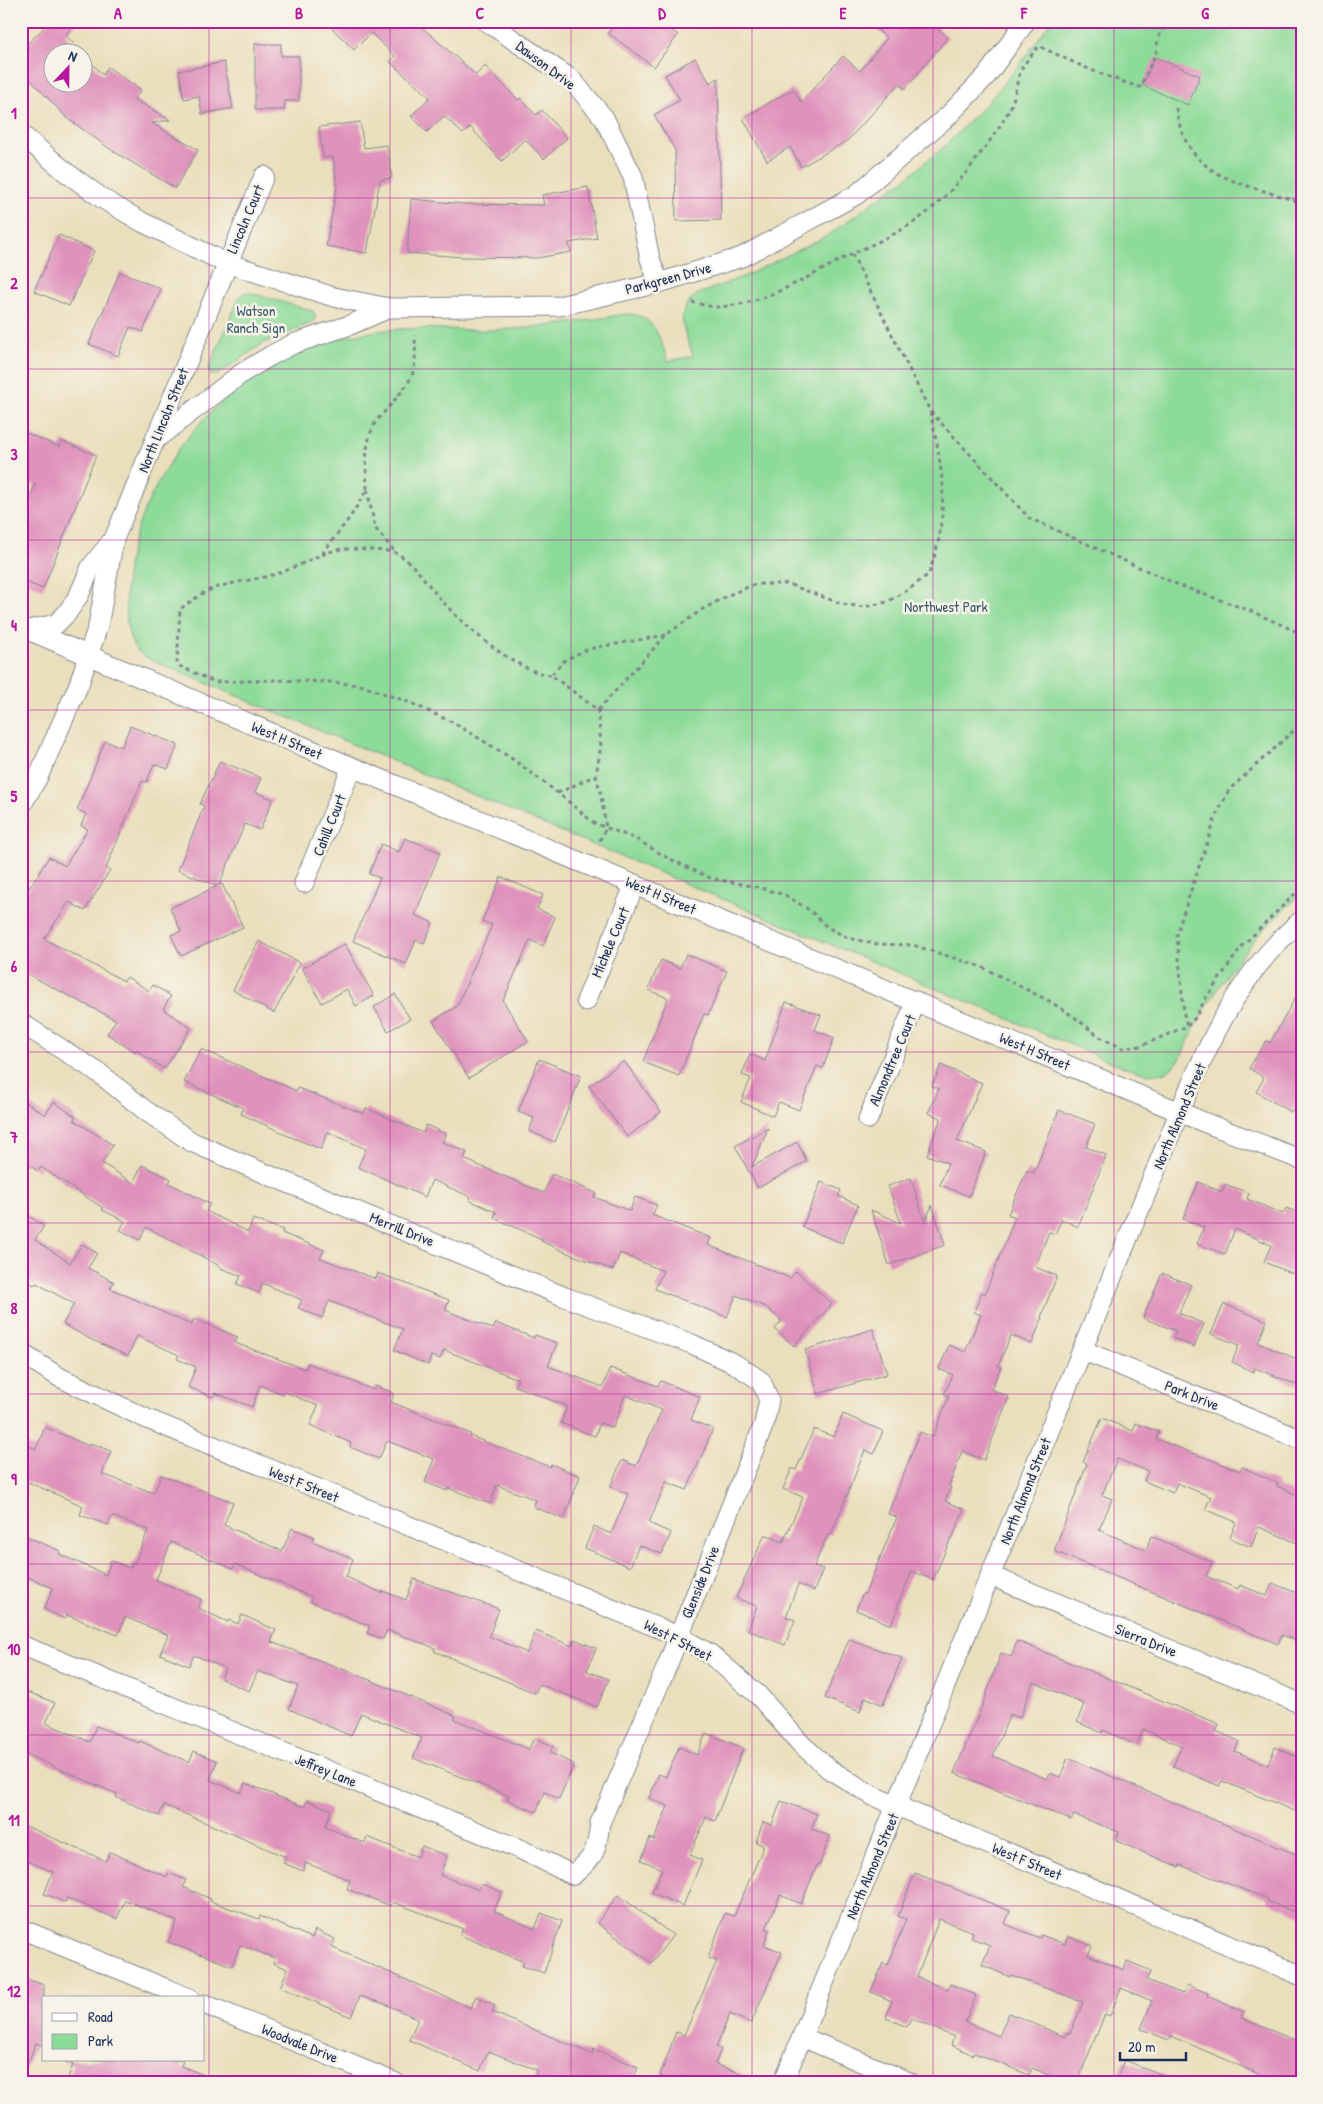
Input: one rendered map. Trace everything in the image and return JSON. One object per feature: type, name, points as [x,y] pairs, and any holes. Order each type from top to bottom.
[{"type":"street","name":"Dawson Drive","points":[[486,21],[571,79],[604,118],[633,177],[650,259],[659,283]]},
{"type":"street","name":"Parkgreen Drive","points":[[226,263],[334,297],[389,308],[559,306],[659,283],[742,257],[856,194],[949,115],[988,75],[1026,21]]},
{"type":"street","points":[[21,134],[67,173],[104,199],[142,222],[226,263]]},
{"type":"street","name":"Lincoln Court","points":[[226,263],[264,176]]},
{"type":"street","name":"North Lincoln Street","points":[[21,806],[42,768],[90,656],[98,626],[114,539],[226,263]]},
{"type":"street","points":[[155,439],[242,373],[270,356],[293,344],[389,308]]},
{"type":"street","points":[[25,628],[56,624],[67,614],[79,595],[91,567],[114,539]]},
{"type":"street","name":"West H Street","points":[[25,628],[352,767],[1180,1112],[1302,1160]]},
{"type":"street","name":"Cahill Court","points":[[304,884],[352,767]]},
{"type":"street","name":"Michele Court","points":[[586,1001],[635,884]]},
{"type":"street","name":"North Almond Street","points":[[783,2083],[1082,1350],[1180,1112],[1213,1038],[1240,989],[1289,930],[1302,920]]},
{"type":"street","name":"Almondtree Court","points":[[868,1119],[916,1001]]},
{"type":"street","name":"Merrill Drive","points":[[21,1022],[99,1073],[146,1111],[192,1142],[254,1170],[564,1297],[692,1344],[735,1364],[761,1381],[769,1400],[764,1424]]},
{"type":"street","name":"Park Drive","points":[[1082,1350],[1302,1440]]},
{"type":"street","name":"West F Street","points":[[21,1352],[59,1377],[145,1418],[678,1636],[710,1654],[743,1681],[801,1744],[829,1769],[865,1792],[1302,1976]]},
{"type":"street","name":"Glenside Drive","points":[[600,1823],[667,1666],[764,1424]]},
{"type":"street","name":"Sierra Drive","points":[[991,1576],[1302,1704]]},
{"type":"street","name":"Jeffrey Lane","points":[[21,1645],[522,1850],[574,1875],[589,1862],[597,1846],[600,1823]]},
{"type":"street","points":[[21,1929],[183,1996]]},
{"type":"street","name":"Woodvale Drive","points":[[205,2004],[396,2083]]},
{"type":"street","points":[[802,2037],[911,2083]]},
{"type":"path","points":[[692,302],[716,307],[741,303],[813,276],[852,254],[888,237],[928,212],[944,197],[979,156],[1000,126],[1017,90],[1022,68],[1039,46],[1078,65],[1118,81],[1140,87],[1156,53],[1158,39],[1166,21]]},
{"type":"path","points":[[1176,108],[1179,128],[1185,142],[1195,157],[1208,167],[1230,180],[1302,203]]},
{"type":"path","points":[[598,844],[606,828],[596,775],[601,746],[598,710],[666,635],[703,609],[755,584],[788,584],[842,604],[864,606],[886,602],[908,590],[929,574],[938,544],[942,517],[938,449],[930,411],[852,254]]},
{"type":"path","points":[[415,335],[414,373],[403,390],[375,423],[368,438],[367,489],[375,528],[395,552],[414,567],[439,598],[507,658],[539,674],[551,675],[598,710]]},
{"type":"path","points":[[930,411],[1029,518],[1181,586],[1251,612],[1302,634]]},
{"type":"path","points":[[321,554],[351,516],[367,489]]},
{"type":"path","points":[[395,552],[343,549],[321,554],[291,569],[262,579],[226,585],[205,593],[180,609],[177,665],[215,682],[285,680],[329,682],[369,688],[412,703],[454,723],[511,758],[594,823],[636,839],[666,857],[710,878],[762,888],[785,896],[811,911],[827,928],[848,938],[876,944],[913,945],[982,967],[1049,1001],[1073,1016],[1100,1038],[1122,1048],[1141,1046],[1187,1026],[1184,1014],[1177,936],[1216,816],[1229,790],[1302,723]]},
{"type":"path","points":[[551,675],[565,660],[588,648],[666,635]]},
{"type":"path","points":[[558,793],[596,775]]},
{"type":"green space","name":"Northwest Park","points":[[1051,21],[1302,21],[1302,894],[1264,929],[1231,969],[1203,1012],[1175,1066],[1156,1074],[1126,1068],[151,660],[136,649],[128,631],[126,610],[127,576],[131,550],[142,517],[157,485],[185,441],[206,417],[253,377],[308,349],[337,339],[368,332],[399,329],[511,329],[593,320],[625,314],[635,315],[649,322],[659,336],[668,361],[693,356],[683,323],[685,308],[690,301],[698,294],[745,276],[827,236],[904,180],[946,145],[988,102],[1024,59]]},
{"type":"green space","name":"Watson Ranch Sign","points":[[248,292],[313,311],[316,317],[313,322],[264,343],[217,375],[211,375],[208,370],[239,298],[243,293]]},
{"type":"building","points":[[51,21],[79,21],[65,35],[72,42],[42,42],[42,92],[21,70],[21,56],[29,48],[26,45]]},
{"type":"building","points":[[325,21],[415,21],[476,75],[485,66],[518,100],[520,98],[536,115],[542,110],[567,138],[544,159],[525,139],[502,161],[470,127],[463,134],[444,116],[427,132],[411,116],[430,97],[390,62],[395,56],[371,33],[354,50]]},
{"type":"building","points":[[617,21],[659,21],[678,35],[654,67],[608,33]]},
{"type":"building","points":[[866,21],[929,21],[948,37],[905,89],[899,84],[848,140],[801,167],[790,147],[767,161],[743,118],[793,89],[801,102],[843,56],[860,71],[887,38]]},
{"type":"building","points":[[255,44],[281,44],[281,56],[299,56],[299,101],[285,101],[284,110],[255,110]]},
{"type":"building","points":[[1155,57],[1200,76],[1188,105],[1142,85]]},
{"type":"building","points":[[695,58],[710,83],[718,78],[721,220],[676,221],[675,150],[654,115],[680,100],[665,75]]},
{"type":"building","points":[[224,62],[233,108],[202,114],[199,96],[184,99],[179,71]]},
{"type":"building","points":[[92,63],[103,75],[108,67],[141,90],[134,99],[170,120],[152,123],[198,150],[175,188],[113,151],[67,118],[42,92],[92,92]]},
{"type":"building","points":[[360,122],[364,148],[387,145],[392,178],[380,180],[367,253],[326,246],[337,186],[333,157],[323,158],[319,127]]},
{"type":"building","points":[[588,187],[597,238],[569,243],[571,252],[537,258],[463,257],[407,253],[411,199],[464,204],[544,205],[542,195]]},
{"type":"building","points":[[59,235],[94,251],[69,306],[34,291]]},
{"type":"building","points":[[120,272],[161,289],[143,332],[130,327],[118,356],[89,344]]},
{"type":"building","points":[[21,431],[60,447],[62,441],[96,455],[43,589],[21,580],[21,519],[35,485],[21,479]]},
{"type":"building","points":[[130,726],[178,745],[168,769],[154,764],[147,782],[142,781],[106,868],[110,870],[85,911],[69,902],[44,939],[124,981],[127,977],[149,991],[153,985],[171,996],[163,1009],[191,1028],[164,1069],[136,1050],[135,1052],[107,1034],[116,1020],[21,971],[21,901],[49,857],[65,866],[88,829],[81,826],[86,814],[77,810],[105,741],[122,747]]},
{"type":"building","points":[[220,761],[261,778],[255,792],[273,799],[260,830],[245,824],[219,885],[222,884],[243,927],[181,956],[171,935],[181,931],[170,908],[217,886],[178,870],[204,806],[200,804]]},
{"type":"building","points":[[405,838],[440,852],[415,915],[433,923],[424,943],[416,940],[406,964],[353,941],[380,878],[369,874],[381,844],[399,852]]},
{"type":"building","points":[[501,877],[543,895],[537,909],[555,917],[543,946],[530,940],[503,1001],[528,1041],[469,1078],[433,1021],[457,1006],[492,925],[482,921]]},
{"type":"building","points":[[259,941],[300,963],[274,1013],[233,990]]},
{"type":"building","points":[[345,944],[374,996],[356,1006],[347,989],[322,1003],[302,968]]},
{"type":"building","points":[[686,954],[727,971],[708,1015],[704,1014],[679,1076],[643,1062],[668,998],[648,990],[661,960],[680,968]]},
{"type":"building","points":[[1302,986],[1302,1094],[1291,1112],[1256,1092],[1264,1078],[1249,1068],[1266,1041],[1270,1043]]},
{"type":"building","points":[[395,994],[410,1019],[388,1031],[374,1007]]},
{"type":"building","points":[[786,1002],[821,1015],[815,1030],[834,1038],[823,1068],[817,1066],[799,1110],[779,1102],[773,1116],[741,1102],[751,1078],[742,1075],[750,1054],[765,1061]]},
{"type":"building","points":[[201,1049],[297,1091],[298,1088],[364,1114],[366,1108],[423,1133],[426,1125],[446,1134],[442,1142],[467,1152],[464,1159],[544,1193],[552,1174],[596,1193],[594,1197],[630,1211],[635,1197],[657,1205],[652,1215],[711,1238],[708,1245],[790,1278],[796,1271],[832,1304],[794,1346],[775,1329],[782,1321],[766,1307],[736,1295],[727,1317],[655,1289],[663,1271],[620,1253],[613,1270],[570,1254],[541,1241],[542,1239],[494,1218],[496,1212],[469,1200],[471,1197],[432,1180],[425,1197],[358,1167],[366,1149],[328,1132],[321,1149],[241,1114],[243,1108],[184,1082]]},
{"type":"building","points":[[539,1059],[581,1076],[555,1142],[529,1131],[534,1118],[518,1112]]},
{"type":"building","points":[[624,1061],[661,1112],[627,1137],[589,1086]]},
{"type":"building","points":[[941,1065],[982,1083],[957,1141],[986,1152],[969,1196],[940,1185],[948,1163],[927,1155],[941,1118],[928,1113],[939,1089],[932,1086]]},
{"type":"building","points":[[21,1099],[45,1115],[54,1102],[76,1117],[74,1120],[113,1145],[102,1163],[133,1183],[142,1165],[171,1179],[169,1183],[210,1204],[206,1211],[248,1232],[253,1219],[283,1230],[282,1233],[324,1250],[320,1258],[376,1279],[378,1273],[449,1300],[445,1310],[493,1329],[496,1323],[534,1338],[535,1335],[557,1343],[548,1366],[603,1387],[610,1368],[658,1386],[661,1381],[700,1397],[691,1420],[713,1429],[687,1490],[666,1482],[649,1523],[671,1533],[662,1554],[639,1545],[630,1567],[585,1548],[594,1526],[611,1534],[628,1494],[610,1487],[622,1460],[636,1466],[662,1410],[625,1395],[613,1428],[600,1423],[595,1436],[561,1423],[567,1406],[515,1386],[518,1379],[444,1350],[440,1359],[431,1356],[428,1365],[394,1350],[403,1329],[329,1301],[322,1318],[298,1308],[302,1300],[262,1283],[259,1293],[237,1284],[241,1276],[218,1267],[218,1265],[146,1227],[140,1240],[120,1230],[125,1221],[102,1210],[103,1208],[41,1167],[38,1171],[21,1160]]},
{"type":"building","points":[[1059,1110],[1095,1124],[1086,1147],[1106,1155],[1078,1227],[1062,1219],[1055,1234],[1049,1232],[1035,1267],[1057,1276],[1032,1344],[1011,1335],[998,1366],[1001,1367],[991,1389],[1009,1397],[984,1460],[962,1451],[949,1486],[951,1487],[945,1501],[964,1509],[952,1539],[933,1580],[912,1571],[891,1625],[856,1610],[863,1593],[865,1594],[897,1517],[888,1514],[920,1432],[933,1437],[949,1396],[944,1394],[953,1375],[939,1369],[949,1345],[965,1352],[981,1315],[974,1312],[982,1292],[985,1294],[1015,1217],[1008,1214],[1027,1170],[1034,1173]]},
{"type":"building","points":[[768,1128],[752,1167],[797,1142],[807,1161],[758,1188],[735,1146]]},
{"type":"building","points":[[911,1178],[925,1223],[932,1205],[945,1245],[889,1265],[871,1210],[901,1223],[888,1186]]},
{"type":"building","points":[[821,1182],[841,1190],[838,1196],[858,1205],[842,1243],[802,1227]]},
{"type":"building","points":[[1198,1182],[1222,1192],[1225,1184],[1249,1193],[1247,1199],[1283,1214],[1286,1208],[1302,1214],[1302,1255],[1294,1274],[1264,1262],[1271,1245],[1235,1229],[1225,1254],[1197,1244],[1204,1227],[1183,1219]]},
{"type":"building","points":[[21,1211],[44,1226],[35,1240],[70,1263],[82,1244],[97,1253],[88,1268],[114,1282],[110,1288],[191,1325],[194,1319],[238,1337],[235,1343],[305,1369],[308,1363],[373,1390],[375,1386],[394,1393],[391,1402],[471,1434],[470,1436],[550,1467],[551,1464],[580,1476],[564,1519],[533,1507],[536,1500],[497,1485],[490,1504],[448,1488],[447,1491],[425,1482],[434,1459],[387,1441],[379,1459],[350,1447],[351,1443],[310,1425],[318,1406],[285,1392],[283,1394],[260,1385],[252,1407],[215,1393],[213,1397],[188,1387],[196,1367],[177,1359],[179,1355],[137,1336],[128,1356],[88,1338],[63,1324],[74,1304],[21,1277]]},
{"type":"building","points":[[1162,1273],[1191,1285],[1179,1313],[1204,1324],[1194,1347],[1173,1338],[1176,1331],[1143,1318]]},
{"type":"building","points":[[1224,1304],[1267,1321],[1258,1343],[1302,1361],[1302,1387],[1255,1368],[1254,1372],[1232,1362],[1239,1345],[1211,1334]]},
{"type":"building","points":[[873,1329],[887,1374],[818,1394],[805,1350]]},
{"type":"building","points":[[843,1414],[883,1431],[874,1454],[865,1450],[831,1535],[828,1534],[814,1566],[823,1569],[814,1591],[798,1584],[786,1617],[795,1620],[785,1645],[748,1630],[757,1606],[736,1598],[765,1534],[783,1542],[803,1497],[783,1489],[792,1468],[796,1470],[814,1429],[834,1437]]},
{"type":"building","points":[[1102,1418],[1133,1431],[1136,1423],[1159,1432],[1156,1439],[1240,1471],[1242,1467],[1278,1483],[1277,1486],[1302,1497],[1302,1545],[1259,1527],[1251,1547],[1230,1538],[1236,1522],[1205,1509],[1211,1497],[1177,1483],[1173,1493],[1144,1481],[1148,1471],[1117,1459],[1102,1495],[1112,1499],[1099,1530],[1146,1550],[1151,1536],[1212,1562],[1206,1576],[1238,1589],[1240,1585],[1267,1596],[1272,1583],[1302,1595],[1302,1643],[1282,1635],[1278,1644],[1054,1551],[1087,1464],[1083,1462]]},
{"type":"building","points":[[45,1427],[89,1446],[90,1443],[111,1451],[102,1474],[154,1493],[161,1475],[233,1502],[224,1525],[282,1551],[292,1528],[314,1537],[312,1541],[353,1559],[346,1577],[382,1593],[383,1591],[406,1600],[414,1579],[499,1609],[489,1636],[527,1653],[536,1631],[572,1646],[574,1639],[596,1648],[587,1671],[609,1679],[597,1707],[539,1684],[535,1693],[434,1651],[435,1648],[387,1630],[383,1639],[367,1633],[370,1626],[311,1602],[312,1597],[235,1564],[233,1569],[171,1542],[156,1580],[201,1599],[198,1608],[228,1622],[229,1620],[238,1624],[242,1615],[276,1630],[271,1642],[353,1673],[456,1716],[454,1719],[529,1749],[534,1738],[553,1746],[550,1753],[574,1764],[559,1799],[545,1792],[536,1812],[507,1800],[509,1796],[413,1758],[422,1738],[361,1713],[351,1736],[289,1709],[298,1686],[258,1671],[249,1691],[221,1679],[225,1668],[194,1655],[189,1666],[160,1654],[168,1635],[125,1617],[118,1635],[67,1615],[65,1619],[44,1609],[53,1588],[21,1574],[21,1534],[60,1551],[59,1554],[106,1575],[111,1561],[131,1568],[133,1562],[135,1563],[148,1530],[112,1516],[108,1525],[80,1515],[83,1506],[21,1479],[21,1442],[36,1449]]},
{"type":"building","points":[[849,1639],[902,1658],[883,1705],[865,1697],[860,1712],[825,1698]]},
{"type":"building","points":[[1017,1641],[1219,1724],[1216,1731],[1239,1741],[1235,1751],[1268,1765],[1275,1747],[1302,1759],[1302,1814],[1222,1781],[1219,1786],[1173,1766],[1182,1746],[1143,1729],[1137,1745],[1103,1730],[1102,1733],[1077,1722],[1084,1704],[1033,1682],[1020,1718],[1010,1714],[993,1756],[1047,1779],[1050,1773],[1060,1777],[1068,1758],[1302,1857],[1302,1915],[1267,1901],[1268,1899],[1180,1865],[1179,1867],[1116,1841],[1119,1832],[1074,1815],[1071,1820],[954,1773],[983,1704],[1001,1653],[1011,1657]]},
{"type":"building","points":[[21,1689],[55,1703],[46,1723],[90,1742],[96,1726],[139,1743],[140,1741],[189,1762],[194,1751],[217,1761],[210,1780],[241,1793],[245,1783],[304,1807],[307,1800],[331,1810],[325,1827],[365,1843],[367,1837],[418,1857],[422,1846],[447,1856],[440,1875],[479,1890],[481,1884],[502,1892],[494,1911],[535,1929],[541,1913],[562,1921],[544,1973],[522,1966],[524,1962],[460,1935],[463,1929],[393,1902],[391,1906],[347,1889],[350,1880],[306,1863],[303,1871],[283,1863],[286,1857],[164,1805],[159,1816],[116,1797],[117,1794],[21,1752]]},
{"type":"building","points":[[706,1733],[743,1748],[715,1821],[706,1817],[690,1855],[702,1860],[683,1906],[652,1893],[662,1869],[641,1860],[650,1838],[654,1840],[668,1806],[649,1798],[659,1774],[666,1777],[679,1747],[697,1755]]},
{"type":"building","points":[[781,1801],[817,1814],[811,1829],[830,1836],[819,1866],[817,1865],[801,1904],[780,1895],[766,1929],[769,1930],[764,1945],[782,1952],[751,2023],[730,2014],[716,2047],[721,2049],[715,2064],[762,2081],[761,2083],[677,2083],[660,2076],[676,2032],[684,2035],[717,1961],[708,1958],[725,1913],[734,1916],[764,1846],[756,1842],[763,1822],[772,1825]]},
{"type":"building","points":[[21,1824],[106,1861],[110,1852],[167,1877],[168,1873],[186,1880],[183,1887],[211,1899],[210,1901],[259,1919],[260,1916],[312,1938],[315,1930],[335,1939],[331,1947],[471,2008],[476,1996],[495,2005],[492,2012],[592,2054],[594,2049],[638,2067],[632,2083],[532,2083],[537,2070],[488,2051],[480,2071],[409,2040],[418,2019],[385,2004],[360,1996],[351,2017],[280,1987],[288,1969],[273,1963],[275,1958],[240,1945],[232,1966],[168,1942],[177,1921],[125,1900],[117,1919],[67,1898],[65,1902],[44,1894],[53,1872],[21,1858]]},
{"type":"building","points":[[915,1873],[1010,1911],[1005,1924],[1040,1938],[1041,1935],[1065,1944],[1068,1936],[1092,1946],[1088,1955],[1124,1970],[1127,1961],[1151,1971],[1146,1980],[1183,1994],[1187,1985],[1208,1993],[1207,1996],[1244,2012],[1241,2018],[1302,2043],[1302,2069],[1296,2083],[1280,2083],[1171,2036],[1169,2040],[1141,2029],[1152,2001],[1121,1988],[1110,2016],[1105,2014],[1077,2083],[1067,2083],[1032,2068],[1029,2075],[974,2053],[973,2055],[951,2045],[954,2037],[911,2018],[907,2027],[886,2018],[892,2001],[871,1992],[883,1963],[888,1965],[906,1919],[898,1916]],"holes":[[[939,1919],[973,1932],[971,1938],[990,1945],[982,1965],[1010,1977],[1011,1975],[1083,2002],[1070,2034],[1067,2033],[1065,2037],[1009,2013],[999,2036],[965,2022],[976,1995],[950,1984],[948,1990],[917,1977]]]},
{"type":"building","points":[[618,1895],[673,1935],[652,1963],[597,1923]]},
{"type":"building","points":[[21,1977],[44,1985],[44,1996],[42,1996],[42,2045],[36,2043],[22,2077]]},
{"type":"building","points":[[1124,2060],[1179,2081],[1179,2083],[1115,2083]]},
{"type":"building","points":[[66,2062],[182,2062],[181,2066],[222,2082],[114,2083],[100,2077],[98,2083],[66,2083],[73,2065]]}]
